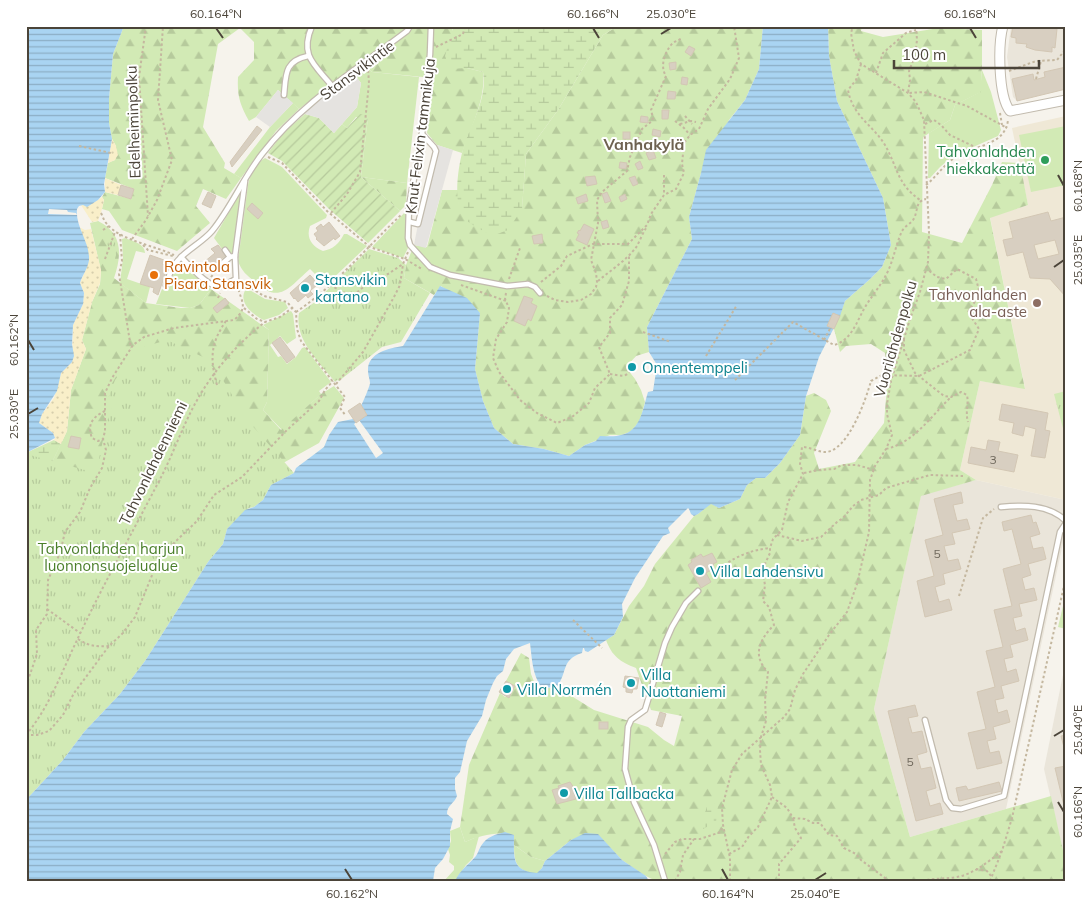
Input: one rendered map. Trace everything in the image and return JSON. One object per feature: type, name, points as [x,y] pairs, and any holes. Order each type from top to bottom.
[{"type":"street","points":[[1003,26],[1000,40],[1001,77],[1004,100],[1010,110],[1066,100]]},
{"type":"lane","points":[[312,26],[306,43],[308,56],[333,87]]},
{"type":"lane","name":"Stansvikintie","points":[[166,285],[171,270],[181,257],[213,230],[262,154],[302,113],[407,31],[410,26]]},
{"type":"lane","name":"Knut Felixin tammikuja","points":[[410,245],[408,238],[409,206],[422,134],[431,26]]},
{"type":"lane","points":[[284,95],[285,76],[290,64],[298,58],[308,56]]},
{"type":"lane","points":[[410,222],[418,224],[436,151],[434,146],[422,134]]},
{"type":"lane","points":[[181,257],[208,282],[217,286],[236,280],[232,257],[245,179]]},
{"type":"lane","points":[[410,245],[430,267],[450,275],[507,286],[528,284],[535,286],[540,294]]},
{"type":"lane","points":[[225,250],[232,257]]},
{"type":"lane","points":[[222,263],[232,257]]},
{"type":"lane","points":[[925,720],[946,800],[952,808],[961,809],[1004,796],[1060,532],[1066,522],[1054,513],[1028,505],[1001,507]]},
{"type":"lane","points":[[665,881],[654,845],[634,802],[625,769],[628,727],[631,720],[645,710],[672,627],[686,603],[698,591]]},
{"type":"path","name":"Edelheiminpolku","points":[[146,26],[139,77],[148,217]]},
{"type":"path","points":[[132,239],[148,217],[157,200],[172,160],[158,100],[163,26]]},
{"type":"path","points":[[430,51],[463,34],[465,26]]},
{"type":"path","points":[[597,282],[623,261],[637,246],[651,214],[664,195],[676,189],[682,179],[684,143],[698,129],[708,110],[730,79],[739,58],[734,26]]},
{"type":"path","points":[[853,26],[851,33],[854,50],[862,64],[856,80],[848,90],[850,100],[861,118],[884,143],[901,182],[909,192],[920,200]]},
{"type":"path","points":[[916,26],[917,40],[915,56],[909,71],[908,93],[924,92],[967,106],[1007,128]]},
{"type":"path","points":[[876,73],[882,53],[906,33],[916,30]]},
{"type":"path","points":[[540,294],[555,300],[568,302],[581,300],[591,294],[596,287],[596,273],[592,260],[593,244],[597,234],[598,223],[597,200],[602,192],[627,171],[630,157],[642,129],[653,118],[651,110],[666,76],[662,65],[664,59],[671,45],[682,38]]},
{"type":"path","points":[[1006,72],[1036,61],[1057,60],[1066,51]]},
{"type":"path","points":[[330,214],[347,194],[360,172],[369,83],[368,61]]},
{"type":"path","points":[[1036,79],[1042,61]]},
{"type":"path","name":"Vuorilahdenpolku","points":[[730,881],[729,854],[722,825],[722,808],[732,770],[742,754],[784,717],[790,709],[795,690],[804,674],[829,635],[847,612],[862,565],[869,532],[870,480],[892,435],[887,414],[887,404],[892,376],[928,262],[929,234],[925,124],[916,102],[908,93],[862,64]]},
{"type":"path","points":[[926,186],[955,157],[998,140],[1007,128],[1010,110]]},
{"type":"path","points":[[685,116],[692,124]]},
{"type":"path","points":[[925,124],[934,120],[942,125],[950,135],[976,148]]},
{"type":"path","points":[[675,121],[690,135]]},
{"type":"path","points":[[680,124],[690,121],[696,122]]},
{"type":"path","points":[[79,146],[111,153]]},
{"type":"path","points":[[262,154],[282,164],[330,214],[370,247],[405,259]]},
{"type":"path","points":[[664,175],[664,195]]},
{"type":"path","points":[[736,380],[793,322],[834,345],[843,342],[887,274],[903,230],[914,219],[916,206],[920,200],[927,198]]},
{"type":"path","points":[[296,312],[330,285],[409,206]]},
{"type":"path","points":[[101,213],[115,232],[142,244],[160,248],[178,256],[169,256],[148,250],[142,244]]},
{"type":"path","points":[[103,230],[109,226]]},
{"type":"path","points":[[535,286],[556,271],[567,256],[593,244],[628,244],[647,226]]},
{"type":"path","points":[[105,259],[115,232]]},
{"type":"path","points":[[120,234],[122,261],[119,274],[131,348]]},
{"type":"path","points":[[26,735],[37,735],[49,731],[63,715],[74,693],[109,646],[122,634],[135,617],[157,563],[197,521],[214,495],[242,477],[318,401],[325,390],[335,383],[363,352],[400,285],[403,264],[410,245]]},
{"type":"path","points":[[520,248],[507,286],[505,298],[510,308],[507,322],[496,339],[493,358],[499,372],[520,400],[537,413],[557,423],[572,417],[589,404],[595,388],[610,374]]},
{"type":"path","points":[[610,374],[599,348],[610,333],[610,318],[622,305],[629,281],[629,254]]},
{"type":"path","points":[[208,282],[222,263]]},
{"type":"path","points":[[330,285],[347,294],[354,294],[372,280],[388,274],[403,264]]},
{"type":"path","points":[[729,854],[742,847],[758,827],[772,797],[770,785],[761,765],[761,737],[766,721],[765,700],[768,672],[758,658],[759,648],[767,632],[774,625],[769,606],[763,601],[765,586],[763,574],[773,539],[782,530],[788,502],[803,474],[800,464],[802,447],[826,452],[837,448],[851,431],[872,381],[882,375],[919,376],[970,350],[979,329],[968,312],[980,294],[976,279],[957,269],[946,279],[937,277],[927,268]]},
{"type":"path","points":[[236,280],[244,308],[257,319],[265,322]]},
{"type":"path","points":[[236,280],[264,296],[287,302],[296,312],[296,329],[301,341],[346,397],[340,408],[346,416]]},
{"type":"path","points":[[706,356],[738,305]]},
{"type":"path","points":[[26,686],[37,654],[36,630],[47,614],[48,580],[60,553],[65,532],[80,512],[90,488],[102,468],[106,450],[103,439],[105,431],[105,393],[112,378],[131,348],[144,337],[174,328],[234,320],[241,314],[244,308]]},
{"type":"path","name":"Tahvonlahdenniemi","points":[[26,735],[38,721],[59,680],[80,633],[160,480],[196,402],[221,364],[239,345],[265,322],[280,317],[292,308]]},
{"type":"path","points":[[217,385],[211,357],[213,346],[226,321]]},
{"type":"path","points":[[824,340],[830,327]]},
{"type":"path","points":[[643,332],[671,342]]},
{"type":"path","points":[[904,336],[904,350],[915,372],[935,390],[944,396],[950,397]]},
{"type":"path","points":[[610,374],[624,376],[631,369]]},
{"type":"path","points":[[886,449],[897,447],[920,430],[950,397],[961,392],[967,395],[966,412],[968,422]]},
{"type":"path","points":[[103,439],[98,441],[92,438],[89,431],[90,422],[98,414],[105,411]]},
{"type":"path","points":[[803,474],[834,469],[842,465],[857,465],[874,470]]},
{"type":"path","points":[[777,535],[802,540],[821,537],[843,518],[853,506],[861,500],[878,495],[886,488],[930,475],[963,476]]},
{"type":"path","points":[[959,596],[983,518],[992,509],[1001,507]]},
{"type":"path","points":[[724,565],[738,556],[754,550],[770,548]]},
{"type":"path","points":[[990,881],[1002,851],[1025,767],[1066,577]]},
{"type":"path","points":[[47,609],[80,633]]},
{"type":"path","points":[[573,620],[602,648]]},
{"type":"path","points":[[77,639],[97,647],[109,646]]},
{"type":"path","points":[[772,797],[787,808],[793,818],[800,838],[779,864],[779,881]]},
{"type":"path","points":[[793,818],[805,819],[813,823],[820,822],[829,834],[837,836],[844,848],[856,854],[868,866],[889,881]]},
{"type":"path","points":[[658,857],[666,853],[675,842],[721,832],[722,825]]},
{"type":"path","points":[[674,881],[680,872],[682,855],[694,839]]},
{"type":"path","points":[[922,881],[932,878],[957,877],[976,869],[1002,851]]},
{"type":"path","points":[[976,869],[987,871],[992,876]]},
{"type":"shaded area","points":[[1011,26],[1066,26],[1066,89],[1017,101],[1013,97],[1007,57]]},
{"type":"shaded area","points":[[352,72],[361,83],[357,107],[334,133],[319,118],[302,113]]},
{"type":"shaded area","points":[[278,90],[293,103],[270,127],[256,117]]},
{"type":"shaded area","points":[[1066,116],[1066,500],[976,480],[960,470],[980,381],[1025,388],[990,217],[1028,205],[1012,128]]},
{"type":"shaded area","points":[[437,145],[453,150],[426,248],[414,245]]},
{"type":"shaded area","points":[[976,480],[1066,500],[1066,529],[1006,809],[910,837],[874,709],[921,495]]},
{"type":"shaded area","points":[[1066,660],[1066,864],[1044,769]]},
{"type":"green space","points":[[124,26],[459,26],[452,29],[467,68],[483,72],[480,103],[462,153],[437,145],[427,133],[433,78],[372,72],[361,62],[299,109],[278,90],[256,117],[249,121],[240,100],[238,77],[254,60],[254,42],[240,28],[218,44],[203,127],[225,163],[224,168],[241,178],[226,199],[203,189],[196,206],[210,223],[177,251],[122,230],[109,211],[102,209],[104,200],[102,197],[105,192],[131,199],[134,189],[105,178],[108,163],[115,160],[116,146],[112,139],[109,123],[109,99],[113,54]]},
{"type":"green space","points":[[459,26],[618,26],[603,35],[558,110],[526,154],[522,209],[508,230],[492,236],[466,220],[459,206],[457,188],[460,160],[477,113],[484,82],[483,72],[467,68],[450,69],[445,56],[453,28]]},
{"type":"green space","points":[[618,26],[763,26],[759,69],[745,100],[729,120],[701,173],[689,217],[692,239],[647,327],[649,352],[636,356],[627,366],[641,390],[645,402],[640,421],[630,432],[621,435],[610,435],[585,445],[569,456],[544,449],[513,444],[494,428],[483,401],[475,369],[480,313],[441,286],[434,295],[404,278],[406,265],[414,245],[427,247],[442,190],[458,190],[459,205],[522,208],[526,154],[558,110],[603,35]]},
{"type":"green space","points":[[828,26],[862,26],[861,31],[883,37],[939,28],[982,30],[981,92],[955,105],[950,120],[923,137],[922,232],[962,243],[1002,162],[1020,163],[1028,205],[990,218],[1025,389],[980,381],[960,470],[976,480],[921,496],[874,709],[910,837],[1051,796],[1066,864],[1066,881],[656,881],[622,860],[597,834],[571,840],[545,861],[531,857],[514,845],[514,835],[502,833],[489,834],[465,842],[460,827],[469,765],[500,693],[505,697],[509,697],[515,686],[506,681],[521,653],[529,658],[531,674],[537,689],[557,687],[594,710],[648,727],[674,746],[682,716],[651,710],[636,668],[617,658],[606,640],[614,635],[629,606],[644,586],[655,564],[694,516],[711,503],[719,508],[740,499],[747,485],[756,478],[765,478],[780,463],[800,435],[806,396],[814,393],[826,400],[831,411],[814,453],[819,469],[855,462],[884,423],[888,373],[885,353],[871,344],[846,346],[840,352],[834,329],[845,301],[882,267],[891,245],[883,198],[837,101],[829,56]]},
{"type":"green space","points":[[365,66],[372,72],[419,77],[407,183],[361,177],[368,117],[356,117],[347,128],[342,124],[357,107],[361,83],[354,74]]},
{"type":"green space","points":[[982,70],[991,92],[1001,130],[998,136],[953,156],[928,178],[929,133],[950,120],[955,105],[980,92]]},
{"type":"green space","points":[[293,103],[299,109],[276,131],[241,178],[234,174],[270,127]]},
{"type":"green space","points":[[305,114],[319,118],[334,133],[342,124],[347,128],[360,114],[368,117],[361,177],[400,211],[368,243],[329,209],[282,161],[268,153],[283,133]]},
{"type":"green space","name":"Tahvonlahden hiekkakenttä","points":[[1066,126],[1066,185],[1031,192],[1019,135]]},
{"type":"green space","points":[[265,158],[282,167],[327,215],[326,218],[310,226],[309,237],[315,247],[323,251],[330,249],[338,243],[344,234],[367,246],[326,285],[310,269],[284,291],[278,293],[271,292],[264,289],[245,273],[238,261],[249,181],[256,167]]},
{"type":"green space","points":[[361,177],[407,183],[406,205],[400,211]]},
{"type":"green space","points":[[244,186],[233,253],[228,257],[214,238]]},
{"type":"green space","points":[[406,211],[408,248],[403,258],[372,247]]},
{"type":"green space","points":[[98,221],[112,232],[118,245],[119,253],[114,278],[146,303],[190,308],[199,305],[211,289],[269,330],[267,402],[263,410],[281,430],[321,394],[334,386],[344,398],[319,443],[249,482],[26,516],[67,431],[71,390],[86,349],[82,340],[92,302],[100,284],[101,271],[90,223]]},
{"type":"green space","points":[[125,238],[138,243],[143,247],[145,253],[136,251],[127,279],[150,287],[146,303],[120,283],[123,258],[122,239]]},
{"type":"green space","points":[[109,239],[115,242],[116,255],[113,266],[102,263]]},
{"type":"green space","points":[[369,249],[398,258],[406,265],[404,278],[430,293],[401,342],[382,347],[339,381],[335,382],[304,342],[298,323],[299,313],[315,302]]},
{"type":"green space","points":[[182,268],[197,277],[211,289],[199,305],[190,308],[156,304],[162,289],[168,291],[174,272]]},
{"type":"green space","points":[[246,289],[265,299],[285,302],[288,308],[279,315],[264,320],[255,315],[245,303],[243,299]]},
{"type":"green space","points":[[291,311],[296,338],[287,344],[280,336],[270,345],[278,357],[281,356],[287,364],[305,347],[331,382],[319,391],[321,394],[282,430],[263,410],[267,402],[269,330],[263,325]]},
{"type":"green space","name":"Tahvonlahden harjun luonnonsuojelualue","points":[[167,340],[205,358],[221,377],[249,422],[294,473],[271,485],[263,500],[254,507],[249,508],[227,529],[223,544],[208,562],[145,661],[120,694],[84,732],[63,760],[26,800],[26,454],[96,473],[107,421],[112,409],[107,401],[115,380],[140,348]]},
{"type":"green space","points":[[1066,391],[1066,440],[1054,394]]},
{"type":"green space","points":[[54,440],[61,444],[26,516],[26,453]]},
{"type":"green space","points":[[1063,606],[1066,607],[1066,629],[1058,627]]},
{"type":"green space","points":[[709,801],[718,805],[716,822],[703,829],[703,818]]},
{"type":"green space","points":[[460,827],[465,842],[479,836],[473,858],[455,881],[444,881],[454,870],[454,866],[449,862],[450,831]]},
{"type":"green space","points":[[514,845],[531,857],[545,861],[537,874],[525,871],[518,866]]},
{"type":"sand","points":[[112,139],[118,155],[115,160],[108,163]]},
{"type":"sand","points":[[105,178],[121,185],[118,195],[105,192]]},
{"type":"sand","points":[[102,197],[104,200],[98,221],[92,222],[81,205]]},
{"type":"sand","points":[[79,227],[85,230],[91,229],[101,270],[100,283],[92,302],[82,340],[86,349],[71,390],[67,431],[61,444],[54,440],[53,433],[39,423],[42,414],[54,398],[61,373],[72,362],[73,325],[83,304],[84,293],[80,283],[86,269],[85,242]]},
{"type":"water","points":[[31,26],[124,26],[113,54],[109,99],[109,123],[112,139],[104,184],[105,192],[98,200],[87,207],[83,205],[77,209],[78,222],[89,253],[89,260],[80,283],[84,293],[83,304],[73,325],[72,344],[74,356],[72,362],[61,373],[57,391],[42,414],[39,423],[53,433],[55,438],[26,453],[26,40]]},
{"type":"water","points":[[763,26],[828,26],[829,56],[837,101],[883,198],[891,245],[882,267],[845,301],[840,316],[819,357],[806,396],[800,435],[780,463],[765,478],[756,478],[747,485],[740,499],[719,508],[711,504],[694,516],[688,508],[668,528],[670,533],[663,536],[635,578],[622,604],[623,617],[614,635],[588,652],[583,648],[582,653],[575,656],[568,663],[557,687],[542,688],[536,678],[530,643],[514,649],[506,659],[503,671],[493,683],[482,716],[467,741],[460,772],[455,778],[457,796],[447,811],[447,814],[453,819],[450,831],[450,846],[443,859],[435,868],[433,881],[26,881],[26,800],[63,760],[84,732],[120,694],[145,661],[208,562],[223,544],[227,529],[245,510],[254,507],[263,500],[271,485],[294,473],[296,468],[324,447],[329,435],[338,422],[353,419],[356,422],[367,415],[361,406],[370,385],[368,371],[371,360],[380,352],[403,346],[440,286],[467,298],[480,313],[475,369],[483,401],[494,428],[513,444],[544,449],[569,456],[585,445],[596,441],[600,436],[619,436],[633,429],[643,412],[648,392],[653,391],[657,365],[649,352],[647,327],[692,239],[689,217],[706,150],[745,100],[759,69]]},
{"type":"water","points":[[505,832],[514,835],[514,856],[518,866],[529,872],[537,873],[545,861],[571,840],[585,833],[598,834],[622,860],[646,876],[649,881],[455,881],[476,856],[486,840]]},
{"type":"pier","points":[[49,209],[67,210],[77,215],[48,214]]},
{"type":"pier","points":[[359,420],[383,453],[376,458],[354,424]]},
{"type":"building","points":[[1013,26],[1037,26],[1057,29],[1055,48],[1052,47],[1052,52],[1035,50],[1026,47],[1027,44],[1016,43],[1016,38],[1011,37]]},
{"type":"building","points":[[689,46],[695,49],[691,56],[685,52]]},
{"type":"building","points":[[676,62],[676,69],[670,70],[669,63]]},
{"type":"building","points":[[1066,67],[1066,89],[1017,101],[1012,79],[1033,74],[1034,80],[1045,77],[1044,72]]},
{"type":"building","points":[[682,77],[688,78],[687,85],[681,84]]},
{"type":"building","points":[[668,91],[676,92],[675,99],[667,99]]},
{"type":"building","points":[[662,110],[669,110],[668,119],[662,119]]},
{"type":"building","points":[[641,116],[648,117],[648,123],[640,122]]},
{"type":"building","points":[[257,126],[262,130],[232,167],[230,162]]},
{"type":"building","points":[[653,129],[661,131],[660,137],[652,135]]},
{"type":"building","points":[[623,132],[630,132],[630,139],[623,139]]},
{"type":"building","points":[[653,150],[656,158],[649,160],[646,153]]},
{"type":"building","points":[[640,161],[643,168],[638,170],[635,164]]},
{"type":"building","points":[[620,162],[627,163],[626,169],[619,168]]},
{"type":"building","points":[[595,176],[597,184],[587,186],[585,177]]},
{"type":"building","points":[[635,176],[638,184],[633,186],[629,178]]},
{"type":"building","points":[[121,185],[134,189],[131,199],[118,195]]},
{"type":"building","points":[[208,192],[216,196],[211,208],[202,204]]},
{"type":"building","points":[[607,192],[611,201],[605,203],[602,194]]},
{"type":"building","points":[[586,194],[588,201],[578,204],[576,198]]},
{"type":"building","points":[[625,194],[627,199],[621,202],[619,197]]},
{"type":"building","points":[[252,203],[263,213],[258,219],[247,209]]},
{"type":"building","points":[[1048,212],[1051,221],[1066,217],[1066,297],[1050,279],[1030,278],[1023,252],[1007,256],[1003,240],[1013,238],[1009,222]],"holes":[[[1055,240],[1059,254],[1038,259],[1034,245]]]},
{"type":"building","points":[[607,220],[609,227],[603,229],[601,222]]},
{"type":"building","points":[[329,222],[340,236],[324,246],[316,239],[314,234],[318,231],[316,228],[321,224],[323,227]]},
{"type":"building","points":[[584,224],[594,229],[587,245],[576,240],[579,234],[577,233]]},
{"type":"building","points":[[542,234],[543,243],[534,244],[532,236]]},
{"type":"building","points":[[218,245],[226,255],[203,274],[198,267],[215,253],[211,249]]},
{"type":"building","name":"Ravintola Pisara Stansvik","points":[[150,255],[164,260],[162,264],[168,266],[158,295],[153,292],[154,288],[140,284]]},
{"type":"building","name":"Stansvikin kartano","points":[[310,275],[318,284],[310,291],[313,294],[308,298],[306,295],[298,302],[290,293]]},
{"type":"building","points":[[524,296],[533,299],[531,303],[537,306],[531,321],[528,319],[525,326],[514,321]]},
{"type":"building","points":[[225,298],[229,303],[217,313],[213,308]]},
{"type":"building","points":[[833,313],[840,316],[834,329],[827,326]]},
{"type":"building","points":[[280,337],[295,357],[287,363],[272,343]]},
{"type":"building","name":"Onnentemppeli","points":[[632,363],[635,366],[632,369],[629,366]]},
{"type":"building","points":[[360,403],[367,415],[356,423],[348,411]]},
{"type":"building","points":[[1002,404],[1048,413],[1045,430],[1050,431],[1045,458],[1031,456],[1036,429],[1025,426],[1023,436],[1012,433],[1014,423],[999,420]]},
{"type":"building","points":[[71,436],[81,438],[79,449],[68,447]]},
{"type":"building","points":[[988,440],[1000,442],[998,451],[1018,455],[1014,472],[968,463],[971,447],[986,450]]},
{"type":"building","points":[[961,492],[963,503],[953,505],[957,521],[967,519],[970,529],[952,533],[955,544],[944,546],[948,561],[958,559],[961,569],[943,574],[945,584],[935,587],[939,602],[949,599],[952,610],[925,617],[917,581],[934,576],[925,540],[943,535],[934,499]]},
{"type":"building","points":[[1031,515],[1033,523],[1036,522],[1040,534],[1030,537],[1033,549],[1043,547],[1046,559],[1028,564],[1031,575],[1022,578],[1025,590],[1034,588],[1037,600],[1019,604],[1022,616],[1013,618],[1016,631],[1025,628],[1028,640],[1010,645],[1013,657],[1004,659],[1007,672],[1016,669],[1019,681],[1001,686],[1004,698],[995,700],[998,713],[1007,710],[1010,722],[993,727],[996,739],[987,741],[990,753],[999,751],[1002,763],[977,769],[968,733],[986,729],[977,692],[995,687],[986,651],[1003,647],[994,610],[1012,606],[1003,569],[1021,564],[1012,529],[1004,531],[1002,522]]},
{"type":"building","name":"Villa Lahdensivu","points":[[712,553],[717,562],[706,573],[711,582],[701,588],[688,565],[692,562],[691,560],[701,554],[703,557]]},
{"type":"building","name":"Villa Nuottaniemi","points":[[625,676],[639,678],[637,689],[633,689],[632,693],[626,692],[626,688],[623,687]]},
{"type":"building","name":"Villa Norrmén","points":[[506,681],[515,686],[509,698],[499,692]]},
{"type":"building","points":[[915,705],[918,716],[908,718],[912,733],[922,731],[927,752],[917,755],[921,769],[931,767],[936,788],[926,791],[930,806],[940,803],[943,814],[916,821],[888,711]]},
{"type":"building","points":[[660,712],[666,714],[662,727],[656,725]]},
{"type":"building","points":[[599,722],[608,722],[608,729],[599,729]]},
{"type":"building","points":[[1066,735],[1066,750],[1065,751],[1061,736]]},
{"type":"building","points":[[1066,766],[1066,814],[1055,768]]},
{"type":"building","name":"Villa Tallbacka","points":[[570,782],[577,792],[574,793],[576,799],[557,804],[552,790]]},
{"type":"building","points":[[999,782],[1002,791],[959,801],[956,788],[966,786],[968,790]]},
{"type":"place","name":"Tahvonlahden hiekkakenttä","points":[[1045,160]]},
{"type":"place","name":"Ravintola Pisara Stansvik","points":[[154,275]]},
{"type":"place","name":"Stansvikin kartano","points":[[305,288]]},
{"type":"place","name":"Tahvonlahden ala-aste","points":[[1037,303]]},
{"type":"place","name":"Onnentemppeli","points":[[632,367]]},
{"type":"place","name":"Villa Lahdensivu","points":[[700,571]]},
{"type":"place","name":"Villa Nuottaniemi","points":[[631,683]]},
{"type":"place","name":"Villa Norrmén","points":[[507,689]]},
{"type":"place","name":"Villa Tallbacka","points":[[564,793]]},
{"type":"district","name":"Vanhakylä","points":[[644,144]]}]
